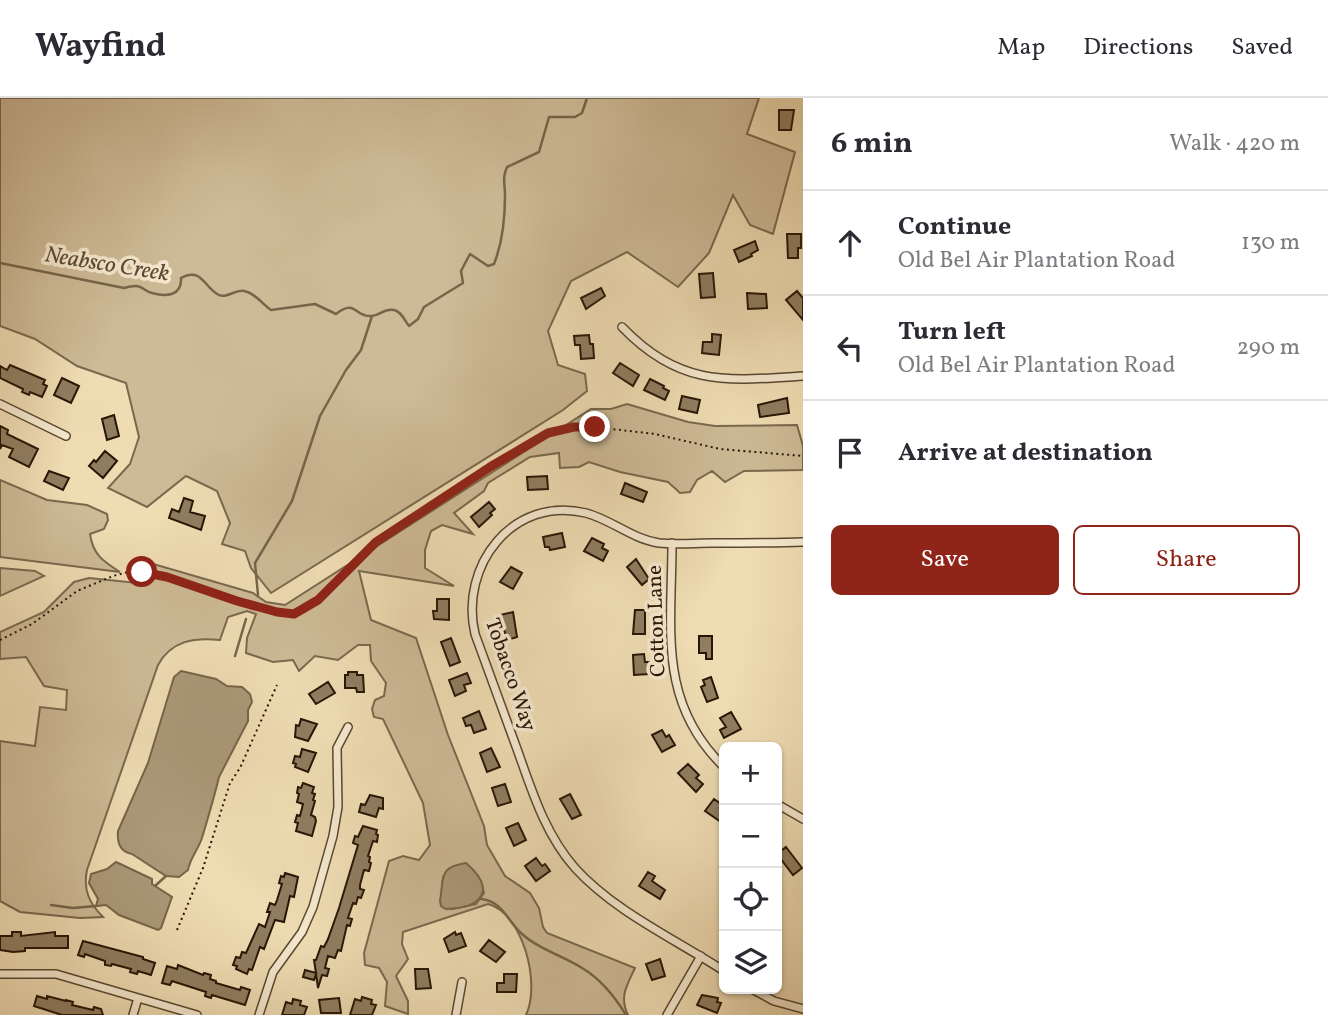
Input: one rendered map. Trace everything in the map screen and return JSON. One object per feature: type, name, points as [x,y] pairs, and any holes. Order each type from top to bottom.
[{"type":"street","points":[[622,327],[634,340],[664,362],[695,374],[735,380],[803,376]]},
{"type":"street","points":[[0,404],[66,436]]},
{"type":"street","name":"Tobacco Way","points":[[719,968],[613,900],[587,879],[563,853],[536,803],[475,634],[471,606],[475,581],[492,547],[512,528],[535,516],[561,511],[585,513],[601,518],[637,537],[672,543],[803,542]]},
{"type":"street","name":"Cotton Lane","points":[[672,543],[672,654],[678,694],[692,728],[719,762]]},
{"type":"street","points":[[259,1015],[273,972],[302,932],[313,907],[333,836],[338,807],[337,748],[348,727]]},
{"type":"street","points":[[779,805],[803,818]]},
{"type":"street","points":[[667,1015],[701,956]]},
{"type":"street","points":[[0,974],[56,974],[197,1015]]},
{"type":"street","points":[[456,1015],[462,982]]},
{"type":"street","points":[[761,994],[774,1001],[803,1009]]},
{"type":"street","points":[[133,1015],[138,998]]},
{"type":"path","points":[[0,640],[32,624],[77,591],[135,570],[167,577],[237,601],[294,614],[318,600],[376,542],[490,467],[538,438],[557,430],[574,427],[612,429],[655,434],[720,449],[803,456]]},
{"type":"path","points":[[177,930],[203,868],[230,783],[240,768],[277,685]]},
{"type":"shaded area","points":[[0,98],[759,98],[747,134],[795,152],[773,234],[750,225],[733,195],[709,253],[678,287],[627,252],[571,281],[548,331],[558,365],[585,374],[587,391],[563,410],[271,593],[251,568],[245,551],[222,544],[230,523],[217,491],[186,476],[147,507],[108,488],[130,464],[139,437],[126,383],[77,366],[35,339],[0,326]]},
{"type":"shaded area","points":[[627,404],[688,422],[715,426],[797,425],[803,446],[803,470],[744,471],[725,482],[712,471],[697,480],[690,492],[680,493],[668,482],[589,462],[579,467],[560,468],[559,453],[530,457],[488,483],[484,491],[454,513],[473,534],[442,525],[431,531],[425,550],[425,568],[454,586],[359,571],[371,620],[416,638],[448,735],[484,826],[487,845],[505,876],[530,893],[539,908],[547,933],[635,968],[624,997],[628,1015],[526,1015],[531,986],[526,951],[511,921],[500,910],[488,904],[403,932],[402,944],[408,959],[396,976],[408,1001],[408,1014],[385,1006],[387,982],[379,968],[365,965],[364,953],[389,861],[403,856],[419,860],[430,845],[423,803],[383,719],[374,717],[372,709],[375,700],[384,696],[386,683],[371,661],[370,645],[358,645],[338,660],[315,656],[299,671],[293,660],[273,662],[246,653],[247,638],[256,614],[247,611],[228,617],[220,640],[184,642],[163,657],[158,665],[87,870],[88,896],[103,917],[80,918],[20,912],[0,901],[0,741],[35,746],[40,707],[66,710],[67,690],[44,686],[26,657],[0,659],[0,632],[44,612],[74,582],[89,578],[147,584],[150,563],[253,593],[266,602],[285,605],[591,409],[611,409]],"holes":[[[443,877],[481,882],[484,893],[476,904],[451,909],[442,889]]]},
{"type":"shaded area","points":[[0,480],[47,500],[87,505],[107,514],[108,520],[104,529],[90,534],[91,541],[100,557],[120,572],[0,557]]},
{"type":"shaded area","points":[[0,568],[35,571],[44,576],[0,596]]},
{"type":"shaded area","points":[[181,671],[216,679],[227,686],[242,687],[250,694],[252,702],[248,710],[248,721],[219,777],[200,842],[188,870],[179,877],[166,876],[125,851],[120,846],[118,831],[148,763],[174,677]]},
{"type":"shaded area","points":[[116,862],[152,879],[152,884],[172,897],[158,930],[119,915],[106,905],[96,906],[98,899],[89,883],[91,874],[107,869]]},
{"type":"shaded area","points":[[466,863],[481,881],[481,896],[469,905],[446,909],[441,906],[440,901],[444,875],[451,867]]},
{"type":"building","points":[[779,110],[794,110],[791,130],[779,130]]},
{"type":"building","points":[[787,234],[801,234],[798,258],[788,258]]},
{"type":"building","points":[[755,241],[758,250],[739,262],[734,250]]},
{"type":"building","points":[[713,273],[715,297],[701,298],[699,274]]},
{"type":"building","points":[[601,288],[605,296],[586,309],[581,298]]},
{"type":"building","points":[[797,291],[803,298],[803,320],[786,300]]},
{"type":"building","points":[[747,293],[766,294],[767,308],[748,309]]},
{"type":"building","points":[[712,334],[721,335],[719,355],[702,353],[703,342],[712,342]]},
{"type":"building","points":[[589,335],[594,358],[581,359],[580,345],[575,345],[574,336]]},
{"type":"building","points":[[620,363],[639,375],[633,386],[613,373]]},
{"type":"building","points":[[10,365],[45,380],[43,384],[47,386],[42,397],[22,392],[23,389],[0,378],[0,366],[7,370]]},
{"type":"building","points":[[62,378],[79,386],[71,403],[54,395]]},
{"type":"building","points":[[650,379],[669,391],[665,400],[644,390]]},
{"type":"building","points":[[682,396],[700,400],[697,413],[679,409]]},
{"type":"building","points":[[787,398],[789,413],[760,417],[758,405]]},
{"type":"building","points":[[114,415],[119,436],[107,440],[102,419]]},
{"type":"building","points":[[0,426],[8,430],[7,434],[38,449],[29,467],[9,457],[13,449],[2,445],[0,449]]},
{"type":"building","points":[[105,451],[117,461],[103,478],[89,466]]},
{"type":"building","points":[[49,471],[69,478],[63,490],[44,481]]},
{"type":"building","points":[[547,476],[548,489],[528,490],[527,477]]},
{"type":"building","points":[[625,483],[647,492],[643,502],[621,494]]},
{"type":"building","points":[[184,498],[193,501],[190,512],[205,516],[201,530],[169,518],[172,509],[179,512]]},
{"type":"building","points":[[489,502],[495,509],[479,527],[471,517]]},
{"type":"building","points":[[562,533],[565,547],[550,550],[545,547],[543,537]]},
{"type":"building","points":[[592,538],[604,544],[602,548],[608,551],[603,561],[584,551]]},
{"type":"building","points":[[636,559],[649,579],[642,585],[627,567]]},
{"type":"building","points":[[511,567],[522,573],[513,589],[500,582]]},
{"type":"building","points":[[437,599],[449,599],[449,620],[434,619],[433,611],[437,611]]},
{"type":"building","points":[[635,610],[645,610],[645,634],[633,634]]},
{"type":"building","points":[[513,612],[517,637],[507,640],[500,615]]},
{"type":"building","points":[[699,636],[712,636],[712,659],[706,659],[706,653],[699,653]]},
{"type":"building","points":[[451,638],[460,662],[450,666],[441,642]]},
{"type":"building","points":[[644,654],[645,662],[649,662],[649,674],[634,675],[633,655]]},
{"type":"building","points":[[348,672],[363,675],[364,692],[357,692],[356,688],[345,688],[345,675],[348,675]]},
{"type":"building","points":[[467,673],[471,683],[464,685],[466,691],[455,696],[449,680]]},
{"type":"building","points":[[711,677],[718,698],[707,702],[701,687],[705,685],[703,680]]},
{"type":"building","points":[[328,682],[335,693],[316,704],[309,694]]},
{"type":"building","points":[[479,711],[486,729],[474,733],[471,725],[466,726],[463,718]]},
{"type":"building","points":[[731,712],[741,729],[724,738],[720,730],[726,727],[720,718]]},
{"type":"building","points":[[301,719],[317,724],[308,741],[295,737],[296,725],[299,726]]},
{"type":"building","points":[[662,730],[675,745],[662,752],[652,735]]},
{"type":"building","points":[[491,748],[500,767],[487,772],[480,753]]},
{"type":"building","points":[[302,749],[316,753],[308,772],[295,767],[296,764],[293,763],[295,756],[300,757]]},
{"type":"building","points":[[688,764],[699,775],[696,778],[703,784],[696,792],[678,773]]},
{"type":"building","points":[[303,783],[314,787],[312,793],[315,794],[315,801],[311,815],[316,821],[312,836],[296,831],[298,823],[295,822],[297,815],[300,816],[303,804],[297,802],[297,793],[298,787],[301,788]]},
{"type":"building","points":[[505,784],[511,802],[498,806],[492,788]]},
{"type":"building","points":[[570,794],[581,815],[572,819],[560,799]]},
{"type":"building","points":[[370,795],[383,798],[383,809],[379,808],[376,817],[359,812],[361,804],[365,805]]},
{"type":"building","points":[[714,799],[719,802],[719,821],[705,811]]},
{"type":"building","points":[[518,823],[526,840],[514,846],[506,828]]},
{"type":"building","points":[[363,826],[377,830],[378,835],[377,842],[373,841],[368,856],[371,863],[369,871],[364,870],[360,885],[360,889],[364,890],[356,904],[353,903],[348,918],[352,919],[350,926],[347,925],[341,951],[338,950],[335,958],[328,956],[325,968],[329,969],[327,976],[322,975],[318,988],[316,974],[314,980],[303,977],[305,970],[316,973],[314,960],[328,939],[358,845],[353,843],[355,836],[358,837]]},
{"type":"building","points":[[786,847],[802,868],[793,875],[782,861],[782,850]]},
{"type":"building","points":[[536,858],[550,871],[536,881],[525,866]]},
{"type":"building","points":[[648,872],[655,876],[652,881],[665,890],[660,899],[639,886]]},
{"type":"building","points":[[285,873],[298,877],[294,897],[290,896],[284,922],[275,920],[264,949],[260,947],[252,970],[249,969],[247,974],[233,965],[236,957],[240,958],[242,952],[246,953],[259,924],[265,927],[270,903],[275,905],[282,884],[279,883],[281,876],[284,877]]},
{"type":"building","points":[[12,932],[21,932],[21,936],[55,932],[55,936],[68,936],[68,948],[25,948],[25,951],[13,952],[0,950],[0,936],[12,936]]},
{"type":"building","points":[[455,932],[456,935],[461,933],[466,946],[449,952],[444,939]]},
{"type":"building","points":[[489,940],[505,952],[496,962],[480,951]]},
{"type":"building","points":[[83,941],[143,957],[155,963],[151,975],[138,971],[137,974],[130,972],[131,969],[112,964],[105,965],[105,961],[85,954],[84,957],[78,955]]},
{"type":"building","points":[[660,959],[665,976],[652,980],[646,964]]},
{"type":"building","points":[[178,965],[203,975],[211,975],[210,979],[216,983],[250,990],[245,1005],[212,995],[211,998],[205,996],[206,992],[172,981],[170,985],[162,983],[167,966],[177,969]]},
{"type":"building","points":[[415,969],[428,969],[431,988],[416,989]]},
{"type":"building","points":[[504,974],[517,974],[516,992],[497,992],[497,983],[504,983]]},
{"type":"building","points":[[702,995],[718,998],[717,1002],[721,1003],[717,1013],[697,1005]]},
{"type":"building","points":[[37,996],[66,1000],[73,1002],[72,1005],[93,1010],[94,1007],[101,1009],[103,1015],[62,1015],[34,1006]]},
{"type":"building","points":[[362,997],[372,1000],[371,1004],[376,1005],[372,1015],[350,1015],[355,999],[361,1001]]},
{"type":"building","points":[[339,998],[341,1013],[321,1013],[319,1000]]},
{"type":"building","points":[[293,999],[301,1001],[300,1005],[307,1007],[304,1015],[282,1015],[286,1002],[292,1004]]},
{"type":"waterway","name":"Neabsco Creek","points":[[0,263],[124,288],[138,286],[163,295],[176,292],[181,278],[193,275],[202,279],[220,296],[248,292],[271,310],[315,304],[336,314],[348,308],[366,316],[394,310],[401,314],[409,326],[418,319],[424,307],[463,283],[461,271],[470,254],[488,266],[494,264],[502,230],[504,178],[507,167],[539,152],[549,117],[575,117],[582,113],[587,98]]},
{"type":"waterway","points":[[258,595],[255,563],[292,501],[320,416],[346,370],[361,350],[372,316]]},
{"type":"waterway","points":[[235,656],[246,619]]},
{"type":"waterway","points":[[155,886],[166,876]]},
{"type":"waterway","points":[[481,899],[499,907],[528,939],[589,972],[612,995],[626,1015]]},
{"type":"waterway","points":[[51,905],[73,908],[96,906]]},
{"type":"route","points":[[142,572],[167,577],[237,601],[294,614],[318,600],[376,542],[490,467],[548,433],[574,427],[595,427]]}]
